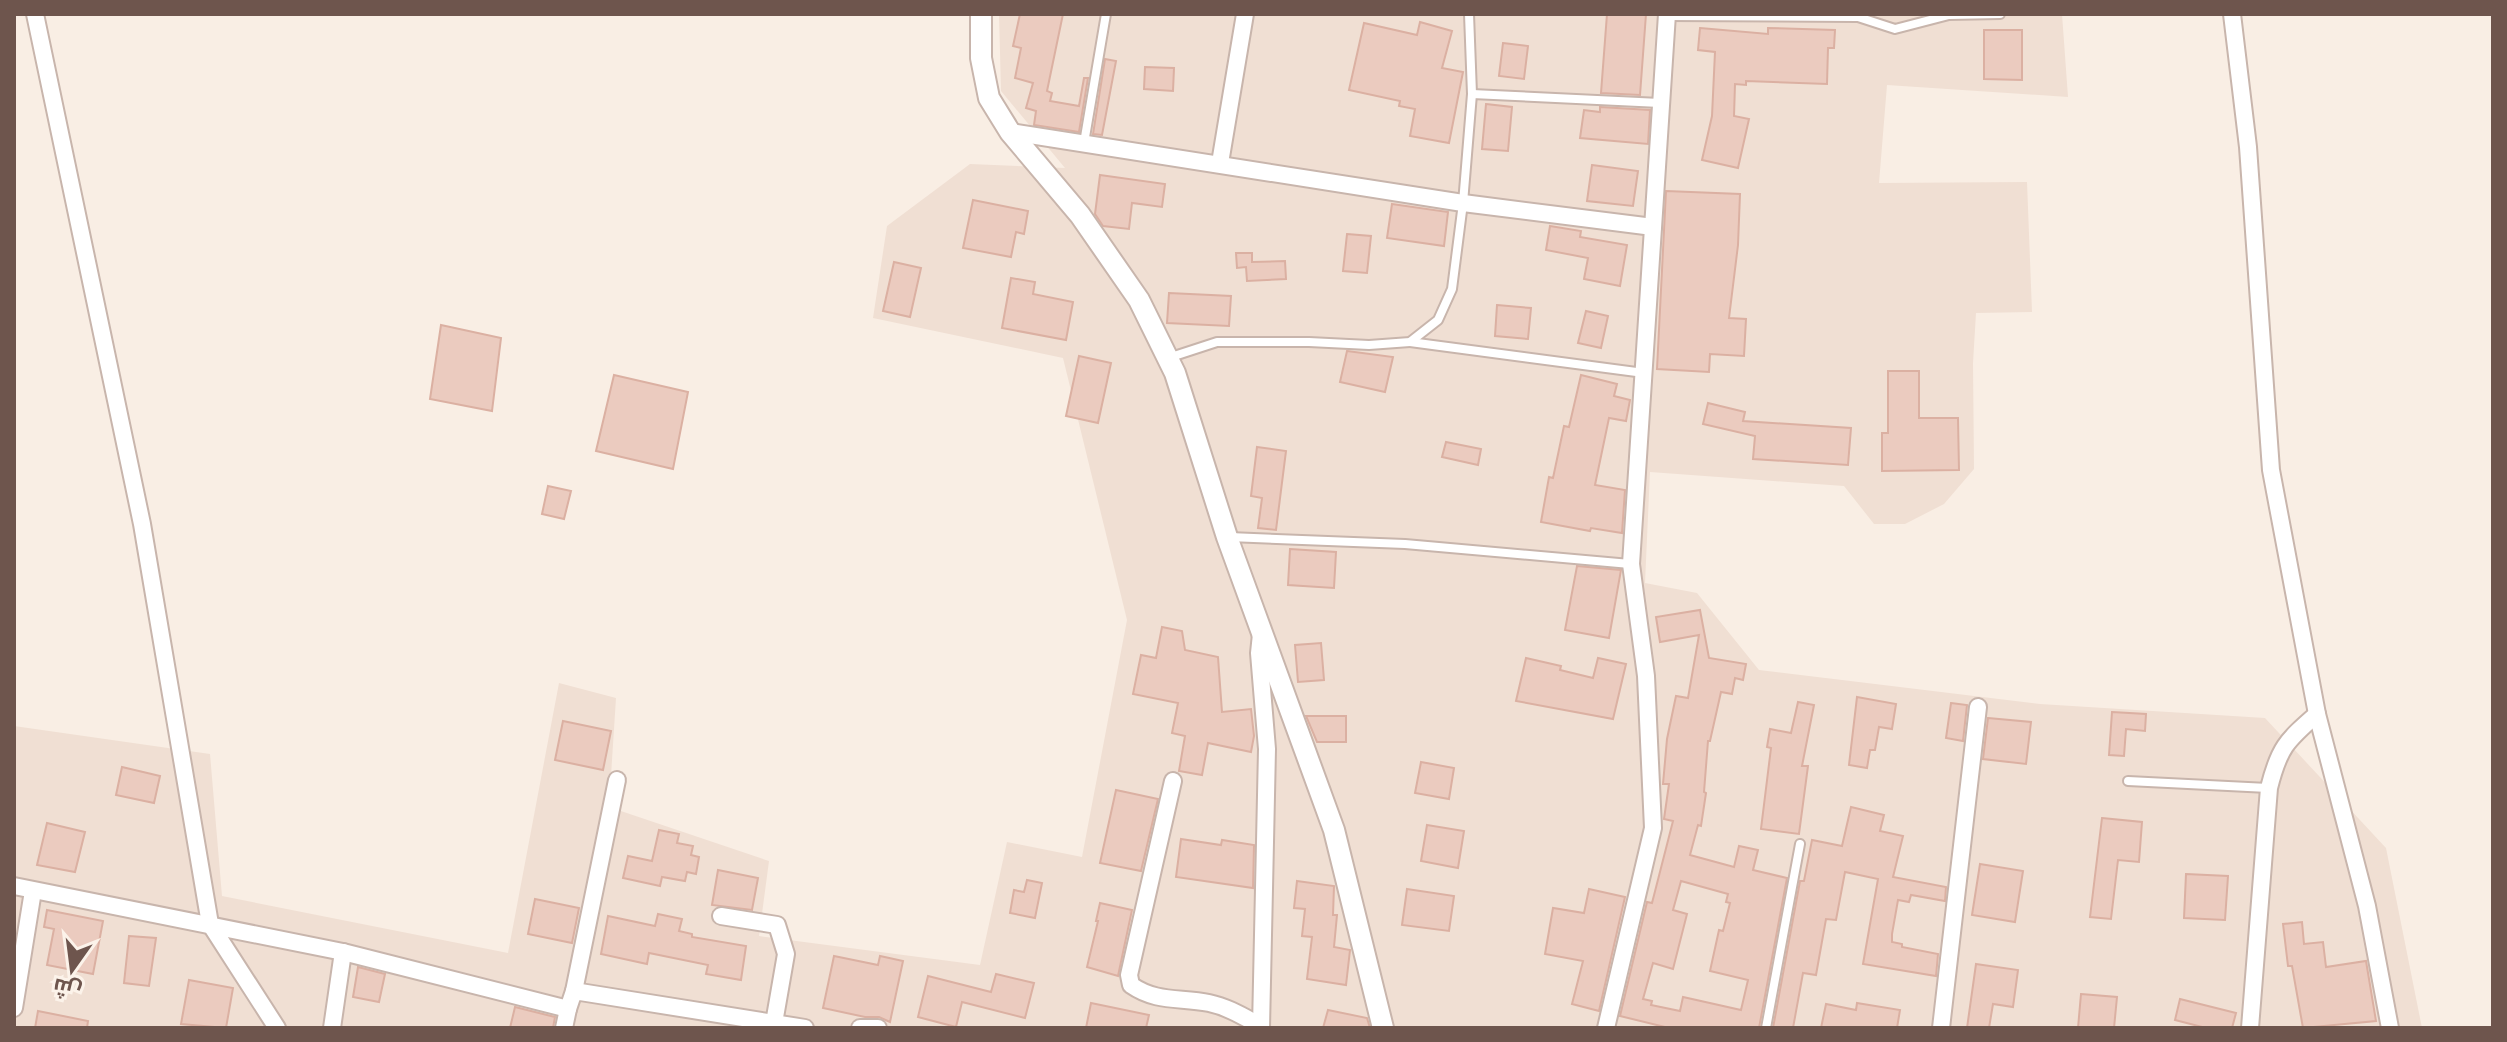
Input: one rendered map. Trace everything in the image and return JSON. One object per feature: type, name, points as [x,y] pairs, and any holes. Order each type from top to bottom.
[{"type":"street","points":[[35,14],[142,524],[210,924],[277,1028]]},
{"type":"street","points":[[981,14],[981,58],[989,98],[1010,132],[1089,227],[1139,300],[1175,373],[1227,537],[1334,830],[1383,1028]]},
{"type":"street","points":[[1220,163],[1245,14]]},
{"type":"street","points":[[2232,14],[2248,147],[2271,470],[2317,714],[2367,906],[2390,1028]]},
{"type":"street","points":[[1610,1027],[1653,828],[1646,676],[1631,564],[1667,15]]},
{"type":"street","points":[[1010,132],[1463,203],[1653,227]]},
{"type":"street","points":[[1173,781],[1129,975],[1131,985],[1146,995],[1210,1003],[1261,1027],[1267,749],[1259,653],[1262,631]]},
{"type":"street","points":[[1941,1028],[1978,707]]},
{"type":"street","points":[[2250,1028],[2269,788],[2276,762],[2288,739],[2317,714]]},
{"type":"street","points":[[564,1028],[617,780]]},
{"type":"street","points":[[14,886],[343,952],[568,1009]]},
{"type":"street","points":[[14,1008],[33,891]]},
{"type":"street","points":[[721,916],[777,925],[786,954],[774,1023]]},
{"type":"street","points":[[332,1028],[343,952]]},
{"type":"street","points":[[574,991],[805,1028]]},
{"type":"street","points":[[860,1028],[878,1028]]},
{"type":"lane","points":[[1084,143],[1106,14]]},
{"type":"lane","points":[[1410,342],[1438,320],[1452,289],[1472,94],[1469,14]]},
{"type":"lane","points":[[1667,15],[1858,17],[1895,29],[1949,15],[2000,14]]},
{"type":"lane","points":[[1472,94],[1661,103]]},
{"type":"lane","points":[[1168,358],[1217,342],[1369,345],[1410,342],[1645,373]]},
{"type":"lane","points":[[1227,537],[1405,544],[1631,564]]},
{"type":"lane","points":[[2128,781],[2269,788]]},
{"type":"lane","points":[[1766,1028],[1800,844]]},
{"type":"shaded area","points":[[999,14],[2062,14],[2068,97],[1887,85],[1879,183],[2027,182],[2032,312],[1976,313],[1974,469],[1944,504],[1905,524],[1874,524],[1844,486],[1650,472],[1645,583],[1697,593],[1759,670],[2040,704],[2265,718],[2386,848],[2422,1028],[14,1028],[14,726],[210,754],[222,896],[508,953],[559,683],[616,698],[609,807],[769,861],[759,936],[980,965],[1007,842],[1082,857],[1127,620],[1063,358],[873,318],[887,226],[970,164],[1065,168],[1001,91]]},
{"type":"building","points":[[1020,14],[1063,14],[1047,91],[1052,93],[1050,101],[1079,106],[1084,78],[1088,78],[1079,132],[1034,125],[1036,111],[1026,108],[1033,83],[1015,78],[1021,48],[1013,46]]},
{"type":"building","points":[[1607,14],[1646,14],[1640,95],[1601,93]]},
{"type":"building","points":[[1420,22],[1452,31],[1442,68],[1463,72],[1449,143],[1410,136],[1415,109],[1399,106],[1400,101],[1349,90],[1364,23],[1417,35]]},
{"type":"building","points":[[1700,28],[1768,34],[1768,28],[1835,30],[1834,48],[1828,48],[1827,84],[1746,81],[1746,85],[1735,84],[1734,116],[1749,119],[1738,168],[1702,160],[1712,116],[1715,52],[1698,50]]},
{"type":"building","points":[[1984,30],[2022,30],[2022,80],[1984,79]]},
{"type":"building","points":[[1503,43],[1528,46],[1524,79],[1499,76]]},
{"type":"building","points":[[1105,59],[1116,61],[1102,135],[1093,134]]},
{"type":"building","points":[[1145,67],[1174,68],[1173,91],[1144,89]]},
{"type":"building","points":[[1486,104],[1512,107],[1508,151],[1482,149]]},
{"type":"building","points":[[1600,107],[1650,110],[1648,144],[1580,138],[1584,110],[1600,112]]},
{"type":"building","points":[[1592,165],[1638,171],[1633,206],[1587,201]]},
{"type":"building","points":[[1100,175],[1165,184],[1162,207],[1132,203],[1129,229],[1103,226],[1095,214]]},
{"type":"building","points":[[1666,191],[1740,194],[1738,245],[1729,318],[1746,319],[1744,356],[1710,354],[1709,372],[1657,369]]},
{"type":"building","points":[[973,200],[1028,211],[1024,234],[1016,232],[1011,257],[963,248]]},
{"type":"building","points":[[1392,204],[1448,212],[1444,246],[1387,238]]},
{"type":"building","points":[[1550,226],[1581,231],[1580,237],[1627,245],[1620,286],[1584,279],[1588,258],[1546,250]]},
{"type":"building","points":[[1347,234],[1371,236],[1367,273],[1343,271]]},
{"type":"building","points":[[1236,253],[1252,253],[1252,262],[1285,261],[1286,279],[1247,281],[1246,267],[1237,268]]},
{"type":"building","points":[[894,262],[921,268],[910,317],[883,311]]},
{"type":"building","points":[[1011,278],[1035,282],[1033,294],[1073,302],[1066,340],[1002,328]]},
{"type":"building","points":[[1169,293],[1231,296],[1229,326],[1167,323]]},
{"type":"building","points":[[1497,305],[1531,308],[1528,339],[1495,336]]},
{"type":"building","points":[[1586,311],[1608,316],[1601,348],[1578,343]]},
{"type":"building","points":[[441,325],[501,338],[492,411],[430,399]]},
{"type":"building","points":[[1347,351],[1393,357],[1385,392],[1340,382]]},
{"type":"building","points":[[1079,356],[1111,363],[1098,423],[1066,416]]},
{"type":"building","points":[[1888,371],[1919,371],[1919,418],[1958,418],[1959,470],[1882,471],[1882,433],[1888,433]]},
{"type":"building","points":[[614,375],[688,392],[673,469],[596,451]]},
{"type":"building","points":[[1581,375],[1617,384],[1614,396],[1630,400],[1626,421],[1609,418],[1595,485],[1625,490],[1622,533],[1541,522],[1549,477],[1553,478],[1564,426],[1569,427]]},
{"type":"building","points":[[1708,403],[1745,412],[1743,421],[1851,428],[1848,465],[1753,459],[1755,436],[1703,424]]},
{"type":"building","points":[[1446,442],[1481,449],[1478,465],[1442,457]]},
{"type":"building","points":[[1257,447],[1286,451],[1276,530],[1258,528],[1262,498],[1251,496]]},
{"type":"building","points":[[548,486],[571,491],[564,519],[542,514]]},
{"type":"building","points":[[1290,549],[1336,552],[1334,588],[1288,585]]},
{"type":"building","points":[[1577,566],[1621,570],[1609,638],[1565,630]]},
{"type":"building","points":[[1700,610],[1709,658],[1746,664],[1743,680],[1735,678],[1732,694],[1721,692],[1708,741],[1701,826],[1698,825],[1690,855],[1734,867],[1739,846],[1758,850],[1753,870],[1787,878],[1759,1028],[1669,1028],[1620,1016],[1647,902],[1652,903],[1673,821],[1664,819],[1669,784],[1663,784],[1667,739],[1676,696],[1688,698],[1699,635],[1660,642],[1656,617]],"holes":[[[1681,881],[1728,894],[1726,902],[1730,903],[1723,931],[1719,930],[1710,971],[1748,980],[1741,1010],[1683,997],[1680,1011],[1651,1005],[1652,1001],[1643,999],[1653,963],[1673,969],[1687,914],[1673,910]]]},
{"type":"building","points":[[1162,627],[1182,631],[1185,650],[1218,657],[1222,712],[1251,709],[1254,736],[1251,752],[1208,743],[1202,775],[1179,771],[1185,736],[1172,733],[1178,703],[1133,694],[1141,655],[1156,658]]},
{"type":"building","points":[[1321,643],[1324,680],[1298,682],[1295,645]]},
{"type":"building","points":[[1526,658],[1593,678],[1598,658],[1626,664],[1613,719],[1516,701]]},
{"type":"building","points":[[1857,697],[1896,704],[1892,729],[1879,727],[1875,750],[1870,750],[1867,768],[1849,765]]},
{"type":"building","points":[[1798,702],[1814,705],[1802,766],[1808,766],[1799,834],[1761,829],[1771,748],[1767,747],[1770,729],[1791,733]]},
{"type":"building","points":[[1951,703],[1967,705],[1963,741],[1946,738]]},
{"type":"building","points":[[2112,712],[2146,714],[2145,731],[2126,729],[2124,756],[2109,755]]},
{"type":"building","points":[[1306,716],[1346,716],[1346,742],[1317,742]]},
{"type":"building","points":[[1988,718],[2031,722],[2026,764],[1983,759]]},
{"type":"building","points":[[563,721],[611,731],[603,770],[555,760]]},
{"type":"building","points":[[1421,762],[1454,768],[1449,799],[1415,793]]},
{"type":"building","points":[[122,767],[160,776],[154,803],[116,795]]},
{"type":"building","points":[[1116,790],[1158,799],[1141,871],[1100,863]]},
{"type":"building","points":[[1851,807],[1884,815],[1880,831],[1903,836],[1893,877],[1946,887],[1945,901],[1911,895],[1909,902],[1898,900],[1892,934],[1892,942],[1902,944],[1902,947],[1938,954],[1936,976],[1863,964],[1878,879],[1845,872],[1836,920],[1826,919],[1816,975],[1803,973],[1793,1028],[1773,1028],[1800,881],[1804,881],[1812,840],[1842,846]]},
{"type":"building","points":[[2102,818],[2142,822],[2139,862],[2118,860],[2111,919],[2090,917]]},
{"type":"building","points":[[47,823],[85,832],[75,872],[37,865]]},
{"type":"building","points":[[1427,825],[1464,831],[1458,868],[1421,861]]},
{"type":"building","points":[[659,830],[679,834],[677,843],[693,846],[691,855],[699,857],[696,874],[687,872],[685,881],[662,877],[660,886],[623,878],[628,856],[652,861]]},
{"type":"building","points":[[1181,839],[1221,845],[1222,840],[1254,845],[1253,888],[1176,877]]},
{"type":"building","points":[[1980,864],[2023,871],[2015,922],[1972,915]]},
{"type":"building","points":[[718,870],[758,878],[752,910],[712,905]]},
{"type":"building","points":[[2186,874],[2228,876],[2225,920],[2184,918]]},
{"type":"building","points":[[1027,880],[1042,883],[1035,918],[1010,913],[1014,890],[1024,892]]},
{"type":"building","points":[[1297,881],[1334,886],[1333,915],[1337,915],[1334,947],[1350,950],[1346,985],[1307,979],[1312,937],[1302,936],[1305,909],[1294,908]]},
{"type":"building","points":[[1407,889],[1454,896],[1449,931],[1402,925]]},
{"type":"building","points":[[1589,889],[1625,897],[1599,1011],[1572,1004],[1583,961],[1545,954],[1553,908],[1584,913]]},
{"type":"building","points":[[535,899],[579,908],[572,943],[528,934]]},
{"type":"building","points":[[1100,903],[1132,910],[1118,976],[1087,967]]},
{"type":"building","points":[[47,910],[103,921],[93,974],[47,965],[54,929],[44,927]]},
{"type":"building","points":[[658,914],[682,919],[679,931],[692,934],[692,937],[746,946],[741,980],[706,974],[708,965],[649,953],[647,964],[601,954],[608,916],[655,926]]},
{"type":"building","points":[[2302,922],[2304,944],[2323,942],[2326,967],[2366,961],[2376,1021],[2303,1028],[2292,966],[2288,966],[2283,924]]},
{"type":"building","points":[[129,936],[156,938],[149,986],[124,983]]},
{"type":"building","points":[[834,956],[878,965],[880,956],[903,961],[890,1022],[879,1017],[823,1008]]},
{"type":"building","points":[[1976,964],[2018,970],[2013,1007],[1993,1004],[1989,1028],[1967,1028]]},
{"type":"building","points":[[358,967],[385,974],[379,1002],[353,997]]},
{"type":"building","points":[[996,974],[1034,983],[1025,1018],[962,1002],[956,1027],[918,1017],[928,976],[991,992]]},
{"type":"building","points":[[189,980],[233,988],[226,1028],[181,1024]]},
{"type":"building","points":[[2081,994],[2117,997],[2114,1028],[2078,1028]]},
{"type":"building","points":[[2180,999],[2236,1013],[2232,1028],[2206,1028],[2175,1020]]},
{"type":"building","points":[[1091,1003],[1149,1015],[1146,1028],[1086,1028]]},
{"type":"building","points":[[1857,1003],[1900,1010],[1897,1028],[1821,1028],[1826,1004],[1856,1010]]},
{"type":"building","points":[[515,1007],[555,1017],[553,1028],[510,1028]]},
{"type":"building","points":[[1328,1010],[1367,1018],[1370,1028],[1323,1028]]},
{"type":"building","points":[[38,1011],[88,1021],[87,1028],[35,1028]]}]
